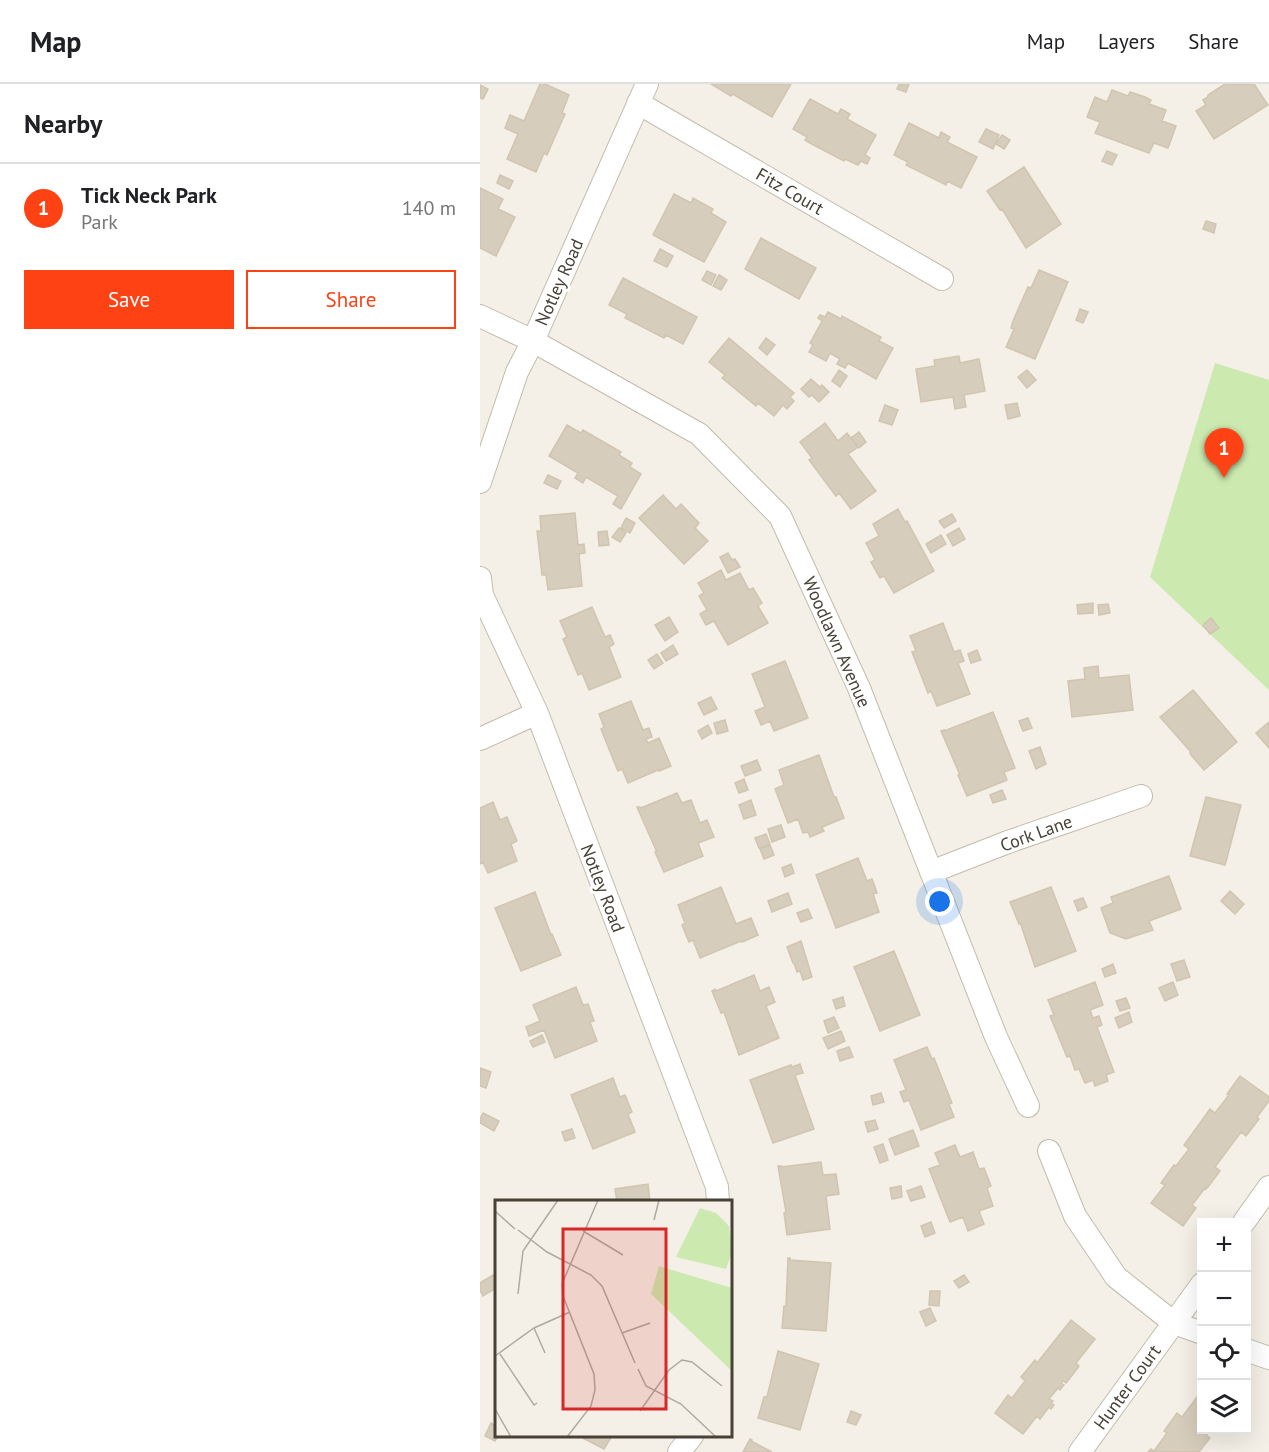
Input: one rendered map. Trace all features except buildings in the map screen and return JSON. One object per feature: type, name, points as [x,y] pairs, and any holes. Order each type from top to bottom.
[{"type":"street","name":"Fitz Court","points":[[642,94],[942,279]]},
{"type":"street","name":"Notley Road","points":[[480,482],[518,372],[642,94]]},
{"type":"street","name":"Woodlawn Avenue","points":[[480,316],[533,341],[699,434],[780,516],[859,688],[996,1037],[1028,1106]]},
{"type":"street","name":"Notley Road","points":[[480,578],[482,596],[537,713],[717,1187],[718,1200]]},
{"type":"street","points":[[480,739],[537,713]]},
{"type":"street","name":"Cork Lane","points":[[931,872],[1008,842],[1141,796]]},
{"type":"street","points":[[1049,1152],[1075,1216],[1116,1278],[1174,1323],[1197,1331]]},
{"type":"street","points":[[1247,1218],[1269,1187]]},
{"type":"street","name":"Hunter Court","points":[[1080,1452],[1197,1291]]},
{"type":"street","points":[[1251,1352],[1269,1358]]},
{"type":"street","points":[[679,1452],[691,1437]]},
{"type":"green space","points":[[1215,363],[1269,380],[1269,690],[1150,577]]},
{"type":"place","name":"Tick Neck Park","points":[[1224,478]]}]
